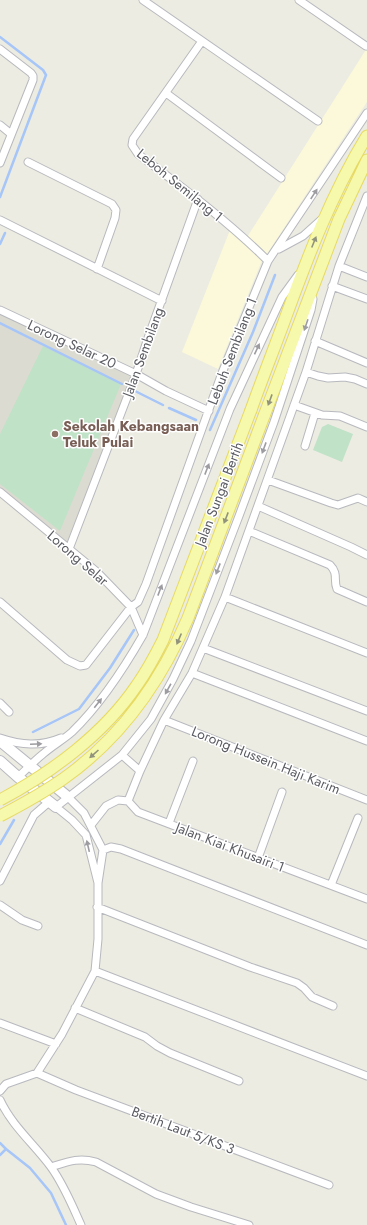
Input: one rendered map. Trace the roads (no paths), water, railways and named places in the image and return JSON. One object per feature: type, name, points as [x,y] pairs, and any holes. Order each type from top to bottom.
[{"type":"main road","name":"Jalan Sungai Bertih","points":[[0,800],[52,769],[81,745],[109,719],[136,687],[150,665],[163,640],[325,216],[352,161],[367,136]]},
{"type":"main road","name":"Jalan Sungai Bertih","points":[[0,816],[63,780],[95,754],[120,728],[147,694],[176,646],[188,618],[339,219],[367,160]]},
{"type":"main road","points":[[0,739],[68,797]]},
{"type":"main road","points":[[0,761],[53,804]]},
{"type":"street","points":[[143,0],[318,121]]},
{"type":"street","points":[[299,0],[366,46]]},
{"type":"street","name":"Leboh Semilang 1","points":[[202,41],[133,139],[132,145],[138,154],[198,199],[244,237],[268,261]]},
{"type":"street","points":[[0,49],[33,76],[33,80],[0,163]]},
{"type":"street","points":[[166,93],[281,178]]},
{"type":"street","name":"Lebuh Sembilang 1","points":[[0,602],[67,660],[80,666],[86,665],[131,607],[138,602],[222,373],[268,261],[277,250],[367,113]]},
{"type":"street","points":[[0,125],[11,134]]},
{"type":"street","points":[[28,162],[112,204],[116,210],[115,218],[97,269]]},
{"type":"street","points":[[91,825],[106,806],[118,800],[128,801],[140,771],[164,720],[192,673],[203,648],[225,597],[268,480],[306,372],[338,266],[364,213],[367,196]]},
{"type":"street","name":"Jalan Sembilang","points":[[69,549],[136,374],[198,199]]},
{"type":"street","points":[[277,250],[303,236],[325,216]]},
{"type":"street","points":[[0,220],[162,301]]},
{"type":"street","points":[[338,266],[367,277]]},
{"type":"street","points":[[18,777],[43,754],[72,732],[92,710],[110,687],[143,635],[230,408],[282,297],[304,268]]},
{"type":"street","points":[[0,881],[34,815],[68,797],[122,755],[151,719],[173,678],[191,641],[274,422],[311,310],[318,273]]},
{"type":"street","points":[[332,286],[367,299]]},
{"type":"street","name":"Lorong Selar 20","points":[[0,310],[136,374],[208,411]]},
{"type":"street","points":[[315,341],[367,364]]},
{"type":"street","points":[[306,372],[328,378],[345,377],[367,384]]},
{"type":"street","points":[[294,405],[322,415],[340,416],[367,427]]},
{"type":"street","points":[[305,446],[315,413]]},
{"type":"street","points":[[268,480],[338,505],[358,498],[367,502]]},
{"type":"street","name":"Lorong Selar","points":[[0,492],[97,572],[131,607],[143,635]]},
{"type":"street","points":[[258,506],[367,555]]},
{"type":"street","points":[[249,531],[330,565],[336,573],[337,589],[367,602]]},
{"type":"street","points":[[225,597],[367,653]]},
{"type":"street","points":[[203,648],[367,711]]},
{"type":"street","points":[[192,673],[367,741]]},
{"type":"street","points":[[0,703],[9,712]]},
{"type":"street","name":"Lorong Hussein Haji Karim","points":[[164,720],[367,800]]},
{"type":"street","points":[[0,739],[15,743],[48,743],[72,732]]},
{"type":"street","points":[[122,755],[140,771]]},
{"type":"street","points":[[169,823],[193,761]]},
{"type":"street","points":[[258,858],[282,792]]},
{"type":"street","points":[[0,1091],[2,1087],[10,1082],[37,1073],[56,1044],[95,971],[98,939],[98,883],[103,850],[84,813],[68,797]]},
{"type":"street","name":"Jalan Kiai Khusairi 1","points":[[128,801],[138,812],[367,899]]},
{"type":"street","points":[[53,804],[72,820],[86,835],[98,883]]},
{"type":"street","points":[[331,885],[358,818]]},
{"type":"street","points":[[103,850],[111,846],[121,849],[367,946]]},
{"type":"street","points":[[0,905],[22,920],[38,926]]},
{"type":"street","points":[[97,907],[250,967],[297,983],[312,997],[333,1006]]},
{"type":"street","points":[[95,971],[367,1076]]},
{"type":"street","points":[[75,1008],[145,1037],[160,1049],[170,1054],[239,1081]]},
{"type":"street","points":[[0,1023],[56,1044]]},
{"type":"street","name":"Bertih Laut 5/KS 3","points":[[37,1073],[76,1090],[329,1185]]},
{"type":"street","points":[[0,1100],[4,1110],[17,1129],[51,1167],[65,1191],[81,1225]]},
{"type":"street","points":[[51,1167],[75,1160],[85,1159],[96,1162],[156,1194],[191,1207],[249,1225]]},
{"type":"waterway","points":[[0,37],[43,70],[46,75],[0,197]]},
{"type":"waterway","points":[[0,244],[5,233]]},
{"type":"waterway","points":[[210,430],[253,332],[275,275]]},
{"type":"waterway","points":[[0,323],[122,384]]},
{"type":"waterway","points":[[133,390],[163,405]]},
{"type":"waterway","points":[[169,408],[196,420]]},
{"type":"waterway","points":[[33,732],[79,709],[110,668],[134,630]]},
{"type":"waterway","points":[[0,844],[14,820]]},
{"type":"waterway","points":[[0,1143],[6,1149],[0,1155]]},
{"type":"waterway","points":[[6,1149],[30,1168],[51,1193],[66,1225]]},
{"type":"place","name":"Sekolah Kebangsaan Teluk Pulai","points":[[55,434]]}]
